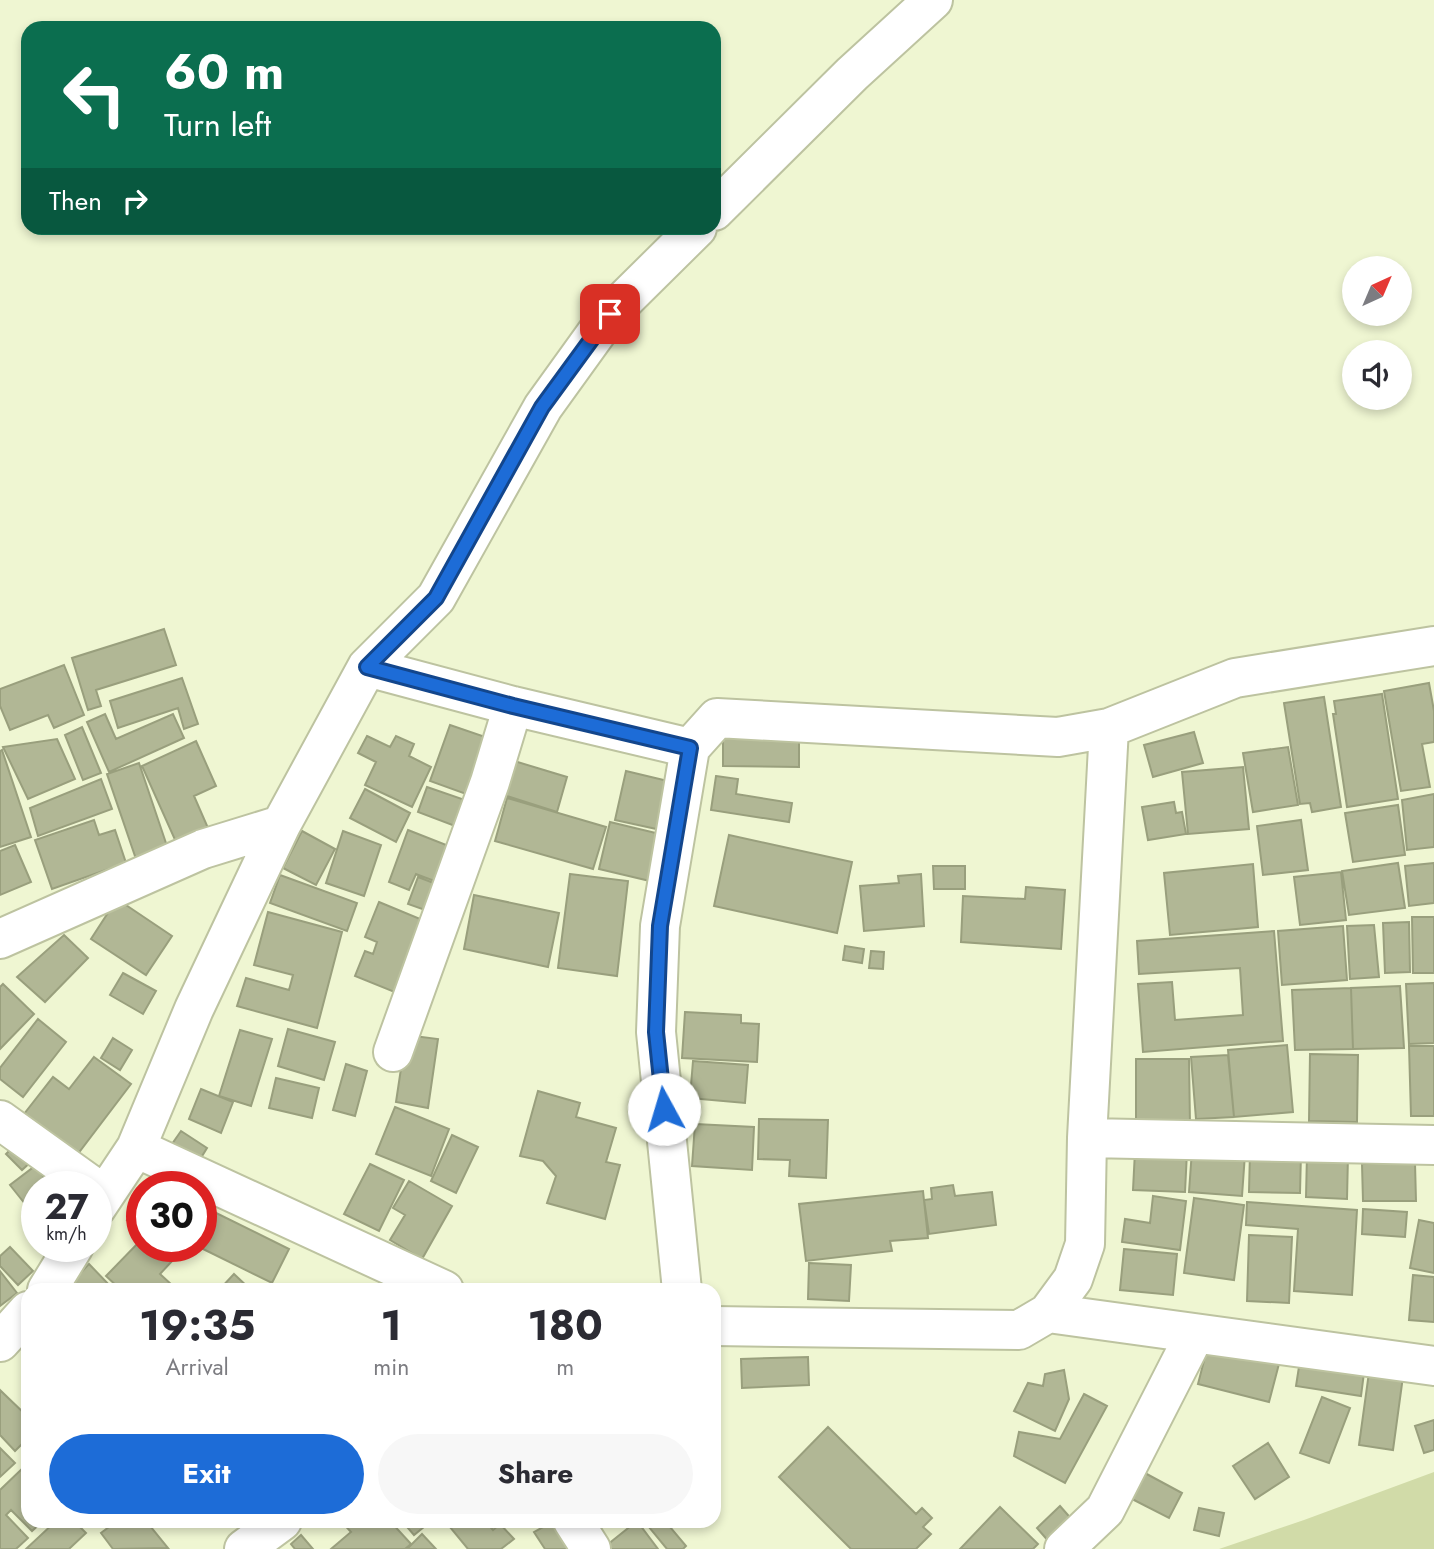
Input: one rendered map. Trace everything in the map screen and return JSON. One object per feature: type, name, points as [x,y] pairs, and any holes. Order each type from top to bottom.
[{"type":"street","points":[[721,204],[852,74],[933,0]]},
{"type":"street","points":[[112,1177],[136,1148],[194,1009],[281,825],[367,667],[436,598],[542,407],[610,314],[690,235]]},
{"type":"street","points":[[681,1283],[656,1032],[660,926],[690,748],[717,718],[1058,737],[1109,728],[1235,678],[1434,646]]},
{"type":"street","points":[[367,667],[513,706],[690,748]]},
{"type":"street","points":[[393,1052],[490,782],[513,706]]},
{"type":"street","points":[[721,1326],[1019,1330],[1048,1313],[1073,1279],[1084,1244],[1087,1138],[1109,728]]},
{"type":"street","points":[[0,939],[203,849],[281,825]]},
{"type":"street","points":[[0,1120],[66,1171]]},
{"type":"street","points":[[1087,1138],[1434,1145]]},
{"type":"street","points":[[136,1148],[429,1283]]},
{"type":"street","points":[[51,1283],[64,1262]]},
{"type":"street","points":[[1048,1313],[1434,1366]]},
{"type":"street","points":[[0,1342],[21,1319]]},
{"type":"street","points":[[1064,1549],[1105,1510],[1195,1334]]},
{"type":"street","points":[[244,1549],[272,1528]]},
{"type":"street","points":[[578,1528],[591,1549]]},
{"type":"green space","points":[[1434,1472],[1434,1549],[1219,1549],[1304,1520]]},
{"type":"building","points":[[164,629],[176,665],[96,690],[101,706],[88,710],[72,658]]},
{"type":"building","points":[[64,665],[84,715],[54,728],[48,715],[10,730],[0,706],[0,689]]},
{"type":"building","points":[[182,678],[198,724],[184,729],[178,708],[118,728],[110,701]]},
{"type":"building","points":[[1429,683],[1434,711],[1434,742],[1422,744],[1430,787],[1401,791],[1384,691]]},
{"type":"building","points":[[1382,694],[1398,799],[1347,807],[1333,714],[1336,714],[1334,701]]},
{"type":"building","points":[[1324,697],[1341,807],[1312,812],[1310,803],[1300,804],[1284,703]]},
{"type":"building","points":[[105,714],[116,739],[173,714],[184,738],[109,772],[87,722]]},
{"type":"building","points":[[450,725],[500,742],[480,799],[430,781]]},
{"type":"building","points":[[82,727],[101,773],[83,780],[65,735]]},
{"type":"building","points":[[723,732],[799,733],[799,767],[723,766]]},
{"type":"building","points":[[1194,732],[1203,763],[1153,777],[1144,745]]},
{"type":"building","points":[[367,736],[390,747],[396,736],[414,744],[409,756],[431,767],[412,807],[365,785],[376,762],[358,753]]},
{"type":"building","points":[[57,739],[75,779],[28,799],[3,747]]},
{"type":"building","points":[[196,741],[216,786],[194,796],[208,828],[176,842],[142,766]]},
{"type":"building","points":[[1288,747],[1298,805],[1253,812],[1243,753]]},
{"type":"building","points":[[2,750],[31,837],[0,847],[0,751]]},
{"type":"building","points":[[501,757],[567,777],[557,812],[491,791]]},
{"type":"building","points":[[139,763],[168,849],[136,859],[107,774]]},
{"type":"building","points":[[1243,767],[1249,829],[1188,834],[1182,772]]},
{"type":"building","points":[[626,771],[672,782],[661,830],[615,820]]},
{"type":"building","points":[[716,776],[738,779],[736,794],[792,803],[789,822],[711,810]]},
{"type":"building","points":[[101,779],[112,809],[38,836],[30,808]]},
{"type":"building","points":[[427,787],[465,800],[455,826],[418,812]]},
{"type":"building","points":[[365,789],[410,813],[396,842],[350,818]]},
{"type":"building","points":[[1434,794],[1434,847],[1407,850],[1402,800]]},
{"type":"building","points":[[507,798],[606,827],[593,869],[495,841]]},
{"type":"building","points":[[1174,802],[1176,813],[1182,812],[1186,834],[1148,840],[1142,807]]},
{"type":"building","points":[[1398,805],[1405,855],[1353,862],[1345,813]]},
{"type":"building","points":[[94,820],[99,835],[115,830],[126,863],[52,889],[35,840]]},
{"type":"building","points":[[1301,820],[1308,870],[1263,875],[1257,826]]},
{"type":"building","points":[[610,822],[664,835],[654,882],[599,869]]},
{"type":"building","points":[[408,830],[459,850],[445,885],[416,874],[409,890],[389,882]]},
{"type":"building","points":[[302,831],[335,849],[316,885],[283,868]]},
{"type":"building","points":[[343,831],[381,845],[364,896],[326,883]]},
{"type":"building","points":[[729,835],[852,862],[837,933],[714,906]]},
{"type":"building","points":[[15,845],[31,882],[0,895],[0,851]]},
{"type":"building","points":[[1398,863],[1405,908],[1349,915],[1342,871]]},
{"type":"building","points":[[1434,863],[1434,903],[1409,906],[1405,866]]},
{"type":"building","points":[[1253,864],[1258,927],[1170,935],[1164,873]]},
{"type":"building","points":[[933,866],[965,866],[965,889],[934,889]]},
{"type":"building","points":[[1341,872],[1346,920],[1300,925],[1294,877]]},
{"type":"building","points":[[570,874],[628,881],[617,976],[558,968]]},
{"type":"building","points":[[921,874],[924,926],[864,931],[860,886],[899,883],[898,876]]},
{"type":"building","points":[[280,875],[357,903],[347,931],[270,903]]},
{"type":"building","points":[[418,877],[439,885],[428,911],[408,904]]},
{"type":"building","points":[[1026,887],[1065,890],[1061,949],[961,942],[963,896],[1025,899]]},
{"type":"building","points":[[474,895],[559,913],[548,967],[464,949]]},
{"type":"building","points":[[117,899],[172,936],[146,975],[91,939]]},
{"type":"building","points":[[379,902],[425,921],[397,993],[355,976],[365,951],[373,954],[377,942],[365,937]]},
{"type":"building","points":[[268,912],[342,932],[317,1028],[237,1006],[246,978],[289,990],[293,975],[254,965]]},
{"type":"building","points":[[1412,917],[1434,917],[1434,973],[1413,973]]},
{"type":"building","points":[[1409,922],[1410,972],[1385,973],[1383,923]]},
{"type":"building","points":[[1374,925],[1379,977],[1350,979],[1347,926]]},
{"type":"building","points":[[1343,926],[1347,980],[1282,985],[1278,931]]},
{"type":"building","points":[[1274,931],[1283,1041],[1143,1052],[1138,984],[1172,982],[1175,1020],[1243,1015],[1240,968],[1139,974],[1137,941]]},
{"type":"building","points":[[64,935],[88,958],[45,1002],[17,977]]},
{"type":"building","points":[[845,946],[864,949],[862,963],[843,960]]},
{"type":"building","points":[[871,951],[884,952],[883,969],[869,968]]},
{"type":"building","points":[[123,973],[156,991],[143,1014],[110,995]]},
{"type":"building","points":[[1434,983],[1434,1043],[1409,1044],[1406,984]]},
{"type":"building","points":[[3,984],[34,1014],[0,1049],[0,987]]},
{"type":"building","points":[[1400,986],[1404,1048],[1353,1049],[1351,988]]},
{"type":"building","points":[[1351,988],[1353,1049],[1295,1050],[1292,990]]},
{"type":"building","points":[[685,1012],[741,1015],[741,1023],[759,1024],[757,1062],[682,1058]]},
{"type":"building","points":[[38,1019],[66,1042],[23,1097],[0,1079],[0,1068]]},
{"type":"building","points":[[288,1029],[335,1042],[324,1080],[278,1066]]},
{"type":"building","points":[[240,1030],[272,1039],[251,1106],[219,1096]]},
{"type":"building","points":[[406,1035],[438,1039],[428,1108],[396,1102]]},
{"type":"building","points":[[113,1038],[132,1050],[120,1070],[101,1058]]},
{"type":"building","points":[[1287,1045],[1293,1112],[1234,1117],[1228,1050]]},
{"type":"building","points":[[1409,1046],[1434,1046],[1434,1116],[1411,1116]]},
{"type":"building","points":[[1310,1054],[1358,1055],[1357,1122],[1309,1121]]},
{"type":"building","points":[[1228,1055],[1234,1117],[1196,1119],[1191,1057]]},
{"type":"building","points":[[94,1057],[131,1084],[77,1155],[24,1114],[53,1077],[69,1089]]},
{"type":"building","points":[[1136,1059],[1189,1059],[1190,1125],[1136,1125]]},
{"type":"building","points":[[693,1061],[748,1065],[745,1103],[690,1098]]},
{"type":"building","points":[[346,1064],[367,1071],[355,1116],[333,1110]]},
{"type":"building","points":[[276,1078],[319,1088],[312,1118],[269,1108]]},
{"type":"building","points":[[201,1089],[233,1102],[221,1133],[189,1119]]},
{"type":"building","points":[[538,1091],[580,1103],[576,1117],[616,1128],[606,1162],[620,1165],[605,1219],[547,1203],[556,1176],[543,1161],[520,1156]]},
{"type":"building","points":[[395,1107],[449,1129],[431,1176],[376,1154]]},
{"type":"building","points":[[759,1119],[828,1120],[826,1178],[789,1176],[790,1160],[758,1159]]},
{"type":"building","points":[[695,1124],[754,1127],[752,1170],[692,1166]]},
{"type":"building","points":[[181,1131],[207,1148],[199,1161],[172,1144]]},
{"type":"building","points":[[452,1135],[478,1147],[456,1193],[431,1181]]},
{"type":"building","points":[[18,1142],[34,1159],[22,1170],[6,1154]]},
{"type":"building","points":[[1192,1150],[1245,1154],[1242,1196],[1189,1192]]},
{"type":"building","points":[[1135,1151],[1187,1152],[1185,1192],[1133,1190]]},
{"type":"building","points":[[1250,1152],[1301,1153],[1300,1193],[1249,1192]]},
{"type":"building","points":[[1307,1154],[1348,1155],[1347,1199],[1306,1197]]},
{"type":"building","points":[[1415,1163],[1416,1201],[1363,1201],[1362,1164]]},
{"type":"building","points":[[370,1164],[404,1180],[379,1231],[344,1214]]},
{"type":"building","points":[[21,1177],[21,1199],[10,1185]]},
{"type":"building","points":[[409,1181],[452,1206],[422,1259],[390,1240],[405,1215],[393,1208]]},
{"type":"building","points":[[953,1185],[955,1196],[992,1192],[996,1225],[929,1234],[924,1200],[932,1199],[931,1188]]},
{"type":"building","points":[[923,1191],[928,1238],[890,1241],[892,1251],[806,1261],[799,1204]]},
{"type":"building","points":[[1153,1196],[1186,1201],[1180,1250],[1122,1242],[1125,1219],[1150,1223]]},
{"type":"building","points":[[1194,1198],[1244,1205],[1234,1280],[1184,1273]]},
{"type":"building","points":[[1247,1202],[1357,1210],[1352,1295],[1294,1291],[1298,1229],[1246,1225]]},
{"type":"building","points":[[1363,1209],[1407,1212],[1405,1237],[1362,1234]]},
{"type":"building","points":[[217,1213],[289,1249],[272,1283],[217,1256]]},
{"type":"building","points":[[1419,1220],[1434,1223],[1434,1273],[1410,1268]]},
{"type":"building","points":[[1249,1235],[1292,1237],[1289,1303],[1247,1301]]},
{"type":"building","points":[[10,1247],[21,1262],[33,1271],[18,1285],[0,1266],[0,1256]]},
{"type":"building","points":[[1124,1249],[1177,1254],[1173,1295],[1120,1290]]},
{"type":"building","points":[[126,1255],[126,1262],[171,1262],[160,1274],[170,1283],[114,1283],[106,1276]]},
{"type":"building","points":[[809,1263],[851,1265],[849,1301],[808,1299]]},
{"type":"building","points":[[89,1264],[107,1283],[71,1283]]},
{"type":"building","points":[[0,1271],[17,1293],[0,1306]]},
{"type":"building","points":[[234,1274],[244,1283],[226,1283]]},
{"type":"building","points":[[1413,1275],[1434,1277],[1434,1322],[1409,1320]]},
{"type":"building","points":[[1209,1341],[1280,1360],[1269,1402],[1198,1384]]},
{"type":"building","points":[[1301,1354],[1365,1365],[1361,1396],[1296,1386]]},
{"type":"building","points":[[808,1357],[809,1385],[742,1388],[741,1359]]},
{"type":"building","points":[[1370,1365],[1404,1369],[1393,1450],[1359,1445]]},
{"type":"building","points":[[1064,1370],[1069,1399],[1055,1431],[1014,1411],[1028,1383],[1043,1386],[1045,1374]]},
{"type":"building","points":[[0,1390],[21,1410],[21,1445],[15,1451],[0,1435]]},
{"type":"building","points":[[1084,1394],[1107,1406],[1065,1483],[1014,1456],[1019,1432],[1060,1439]]},
{"type":"building","points":[[1322,1397],[1350,1408],[1329,1463],[1300,1453]]},
{"type":"building","points":[[1434,1420],[1434,1450],[1424,1453],[1415,1426]]},
{"type":"building","points":[[828,1427],[916,1514],[922,1508],[932,1518],[923,1527],[931,1534],[916,1549],[851,1549],[779,1477]]},
{"type":"building","points":[[1268,1443],[1289,1477],[1255,1499],[1233,1466]]},
{"type":"building","points":[[0,1448],[15,1463],[0,1477]]},
{"type":"building","points":[[21,1470],[21,1520],[11,1510],[6,1515],[28,1538],[16,1549],[0,1549],[0,1490]]},
{"type":"building","points":[[1143,1472],[1182,1493],[1169,1518],[1130,1498]]},
{"type":"building","points":[[1060,1506],[1074,1522],[1050,1543],[1037,1528]]},
{"type":"building","points":[[1000,1507],[1038,1544],[1033,1549],[960,1549]]},
{"type":"building","points":[[1199,1508],[1224,1513],[1219,1536],[1194,1530]]},
{"type":"building","points":[[48,1528],[81,1528],[86,1533],[69,1549],[26,1549]]},
{"type":"building","points":[[108,1528],[152,1528],[168,1548],[113,1549],[101,1533]]},
{"type":"building","points":[[347,1528],[396,1528],[411,1544],[405,1549],[331,1549],[351,1532]]},
{"type":"building","points":[[408,1528],[423,1528],[414,1535]]},
{"type":"building","points":[[451,1528],[504,1528],[514,1539],[501,1549],[468,1549]]},
{"type":"building","points":[[541,1528],[560,1528],[580,1549],[545,1549],[534,1532]]},
{"type":"building","points":[[628,1528],[642,1528],[658,1549],[602,1549]]},
{"type":"building","points":[[650,1528],[671,1528],[686,1546],[683,1549],[667,1549]]},
{"type":"building","points":[[422,1534],[436,1549],[407,1549]]},
{"type":"building","points":[[301,1535],[313,1549],[295,1549],[291,1544]]},
{"type":"route","points":[[610,314],[542,407],[436,598],[367,667],[513,706],[690,748],[660,926],[656,1032],[664,1109]]}]
